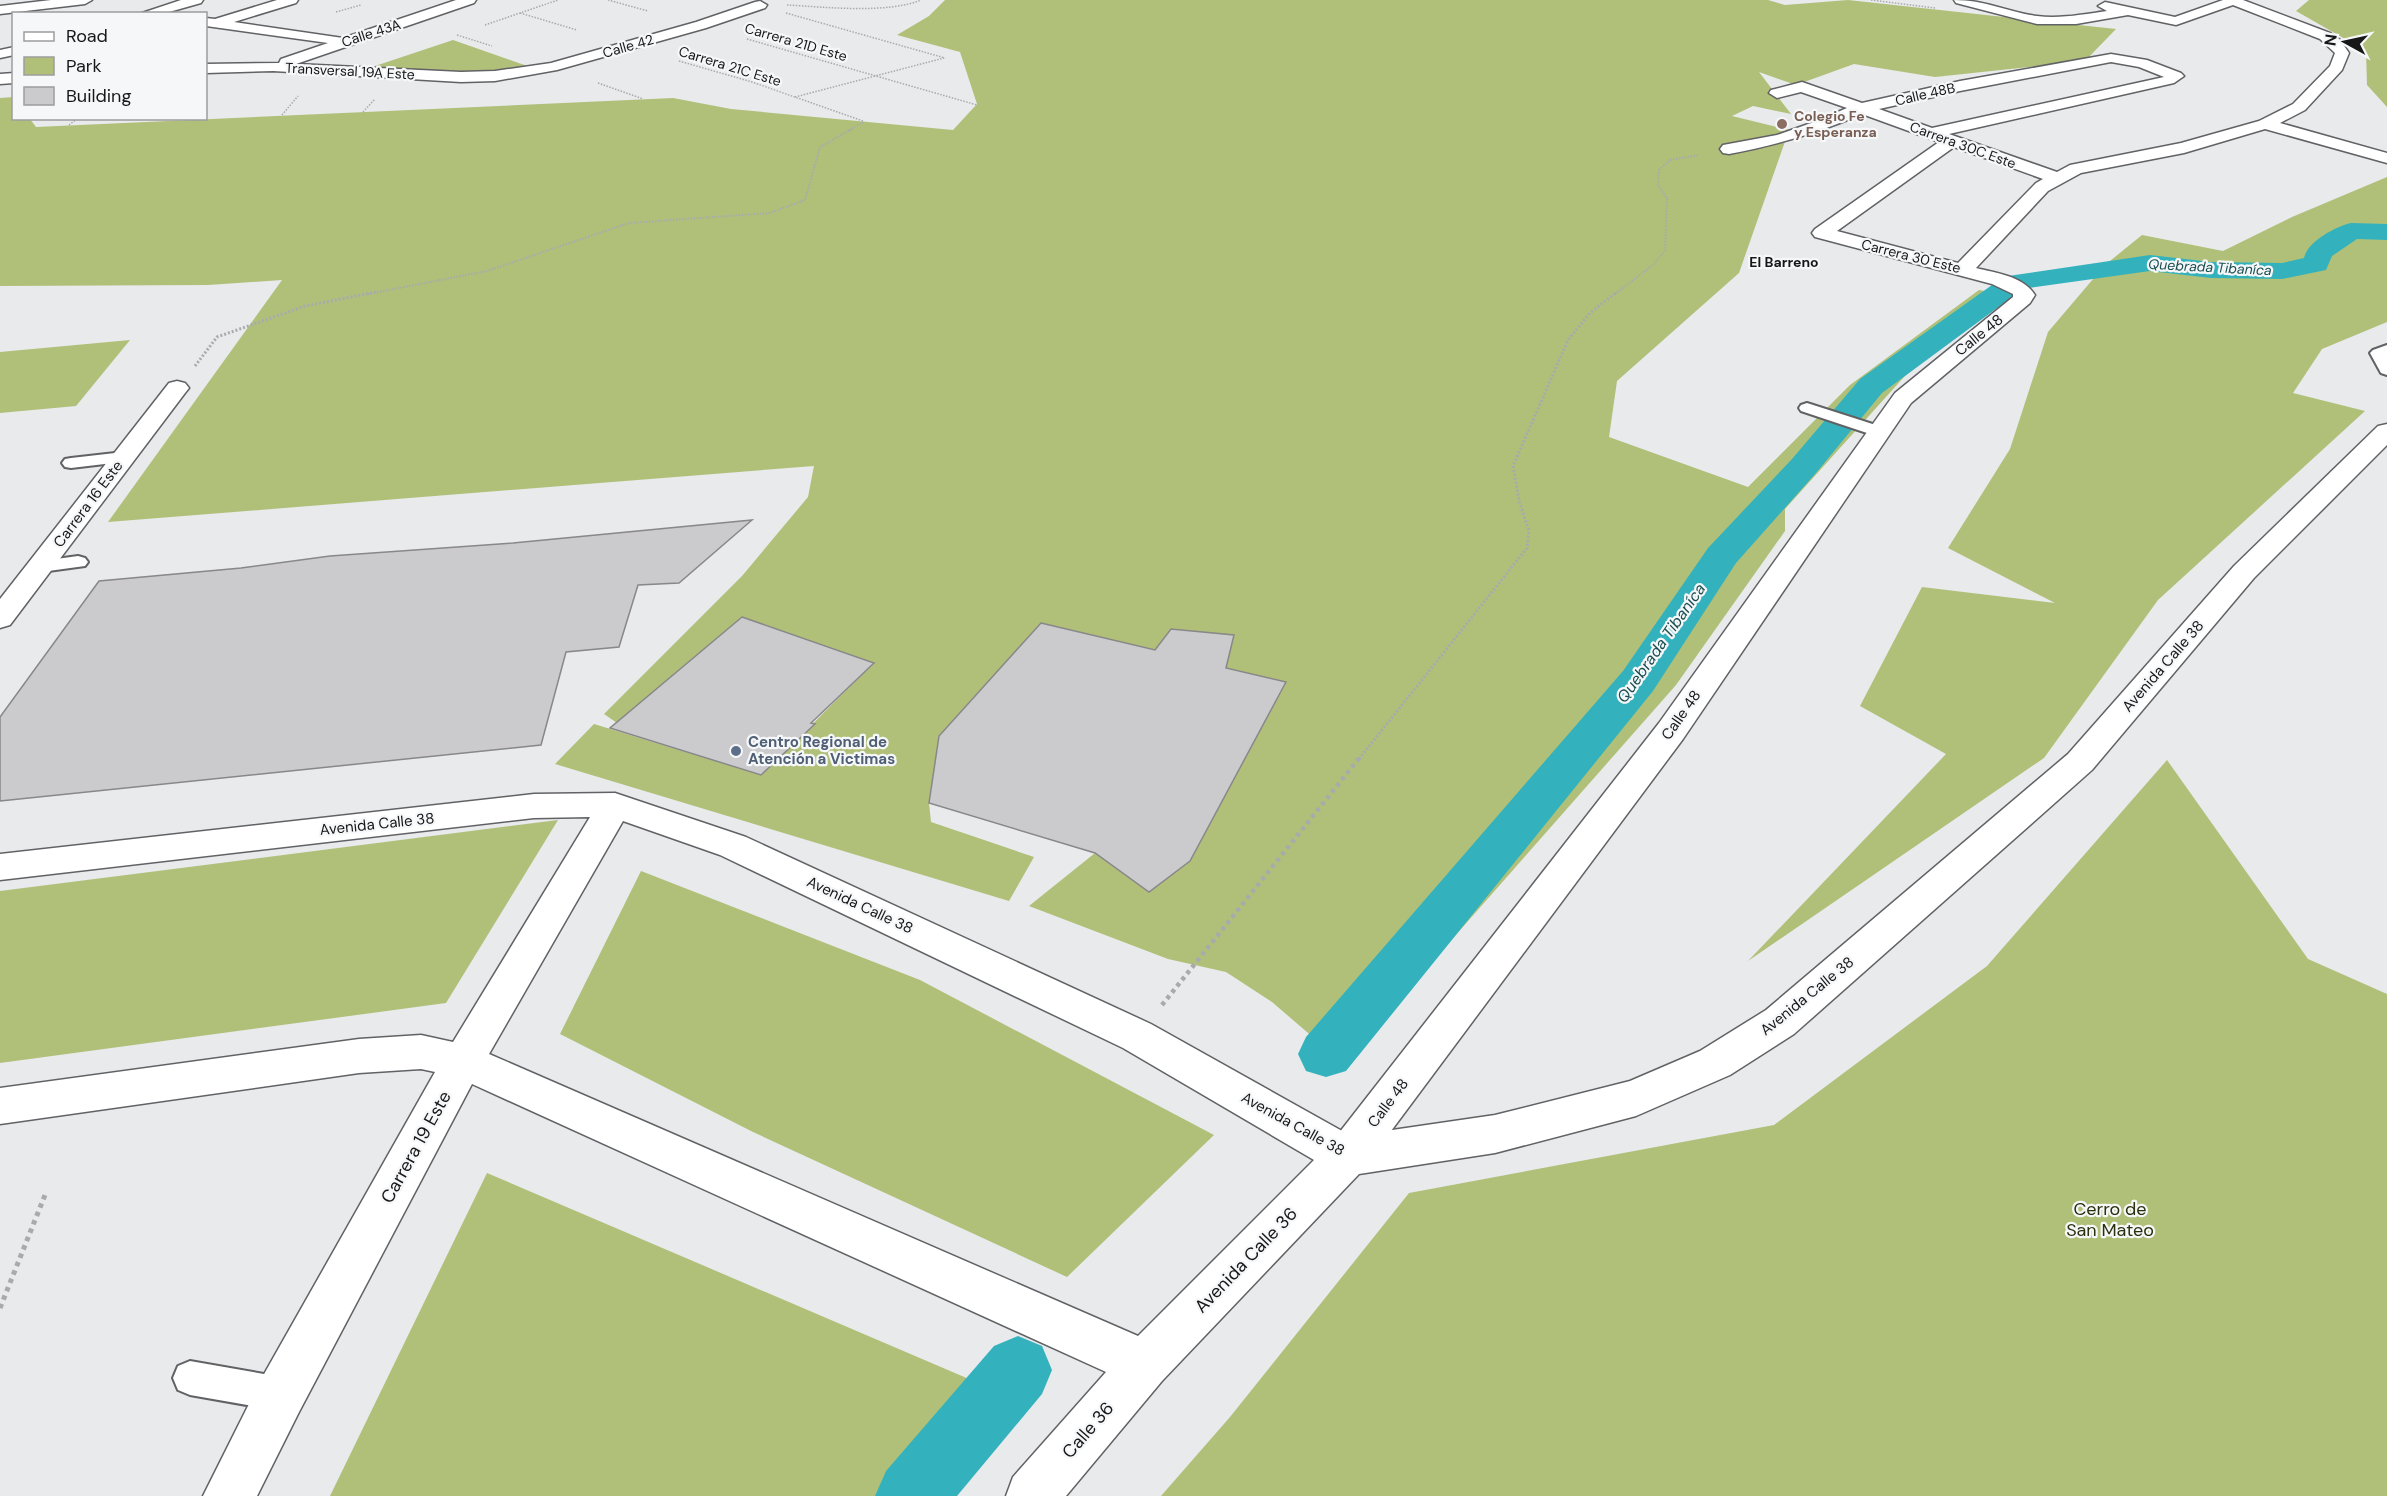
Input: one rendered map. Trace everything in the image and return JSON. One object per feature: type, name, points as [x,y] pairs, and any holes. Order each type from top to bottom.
[{"type":"street","points":[[0,10],[85,0]]},
{"type":"street","points":[[158,12],[196,0]]},
{"type":"street","points":[[208,24],[291,0]]},
{"type":"street","name":"Calle 43A","points":[[273,67],[469,0]]},
{"type":"street","points":[[739,0],[759,5]]},
{"type":"street","points":[[1961,0],[2037,20],[2076,20],[2128,11]]},
{"type":"street","points":[[1963,269],[2042,187],[2057,178],[2076,169],[2184,148],[2265,124],[2299,107],[2337,67],[2342,52],[2335,43],[2317,32],[2230,3],[2188,0]]},
{"type":"street","points":[[2088,2],[2176,21],[2230,3]]},
{"type":"street","name":"Calle 42","points":[[495,76],[552,67],[630,46],[759,5]]},
{"type":"street","points":[[208,24],[344,41]]},
{"type":"street","name":"Calle 48B","points":[[1729,149],[1780,139],[1823,125],[1861,108],[1960,86],[2111,58],[2132,61],[2176,76],[2169,80],[1931,133]]},
{"type":"street","name":"Transversal 19A Este","points":[[207,69],[273,67],[461,77],[495,76]]},
{"type":"street","name":"Carrera 30C Este","points":[[1777,93],[1802,87],[2057,178]]},
{"type":"street","points":[[2265,124],[2387,158]]},
{"type":"street","name":"Carrera 30 Este","points":[[1952,140],[1822,233],[1963,269],[2010,285]]},
{"type":"street","name":"Calle 48","points":[[1347,1156],[1671,730],[1903,398],[2023,299],[2024,295],[2010,285]]},
{"type":"street","name":"Carrera 16 Este","points":[[0,619],[177,388]]},
{"type":"street","name":"Avenida Calle 38","points":[[0,867],[534,806],[615,805],[733,846],[1137,1036],[1347,1156],[1495,1134],[1636,1098],[1715,1063],[1780,1022],[2080,762],[2244,572],[2387,431]]},
{"type":"street","name":"Carrera 19 Este","points":[[229,1496],[281,1394],[463,1061],[615,805]]},
{"type":"street","points":[[0,1106],[359,1056],[421,1052],[463,1061],[1145,1364]]},
{"type":"street","name":"Avenida Calle 36","points":[[1145,1364],[1347,1156]]},
{"type":"street","name":"Calle 36","points":[[1032,1496],[1145,1364]]},
{"type":"lane","points":[[2387,350],[2378,353],[2387,370]]},
{"type":"lane","points":[[1807,408],[1879,432]]},
{"type":"lane","points":[[71,464],[124,457]]},
{"type":"lane","points":[[41,566],[78,562]]},
{"type":"lane","points":[[190,1378],[281,1394]]},
{"type":"path","name":"Carrera 21D Este","points":[[608,0],[977,105]]},
{"type":"path","points":[[759,5],[888,6],[918,3],[921,0]]},
{"type":"path","points":[[759,5],[945,58]]},
{"type":"path","name":"Carrera 21C Este","points":[[177,388],[217,337],[305,306],[487,271],[629,223],[770,213],[805,200],[820,147],[864,122],[795,97],[520,13]]},
{"type":"path","points":[[795,97],[945,58]]},
{"type":"path","points":[[69,125],[75,120]]},
{"type":"path","points":[[1137,1036],[1527,548],[1529,531],[1519,501],[1513,466],[1568,340],[1590,313],[1653,265],[1665,251],[1667,198],[1658,185],[1659,170],[1670,160],[1729,149]]},
{"type":"path","points":[[0,1308],[45,1195]]},
{"type":"green space","points":[[945,0],[1768,0],[1785,5],[1848,0],[2116,29],[2085,61],[1935,77],[1854,64],[1796,85],[1759,72],[1791,114],[1753,106],[1732,116],[1789,130],[1739,273],[1617,381],[1609,437],[1748,487],[1850,385],[1979,290],[2008,295],[1922,357],[1785,509],[1785,531],[1676,685],[1343,1063],[1272,1002],[1226,972],[1168,959],[1029,906],[1095,853],[1149,892],[1190,861],[1286,683],[1226,668],[1234,635],[1171,629],[1155,650],[1041,623],[939,736],[929,803],[931,822],[1034,857],[1009,901],[555,764],[594,724],[761,775],[874,664],[742,617],[617,723],[604,714],[742,576],[808,497],[814,466],[108,522],[282,280],[208,285],[0,286],[0,98],[12,97],[12,120],[31,120],[36,127],[673,98],[731,109],[953,130],[977,104],[960,52],[897,35],[929,16]]},
{"type":"green space","points":[[2309,0],[2387,0],[2387,107],[2367,85],[2366,51],[2296,11]]},
{"type":"green space","points":[[453,40],[533,68],[475,74],[372,67]]},
{"type":"green space","points":[[2387,177],[2387,322],[2322,349],[2293,393],[2365,411],[2158,600],[2044,758],[1748,961],[1946,754],[1860,706],[1922,587],[2055,603],[1948,548],[2010,449],[2048,332],[2105,265],[2142,235],[2223,251],[2292,217]]},
{"type":"green space","points":[[130,340],[76,406],[0,413],[0,352]]},
{"type":"green space","name":"Cerro de San Mateo","points":[[2167,760],[2308,959],[2387,994],[2387,1496],[1161,1496],[1230,1417],[1409,1193],[1774,1125],[1987,966]]},
{"type":"green space","points":[[558,820],[446,1003],[0,1063],[0,891]]},
{"type":"green space","points":[[641,871],[920,980],[1214,1135],[1067,1277],[753,1132],[560,1034]]},
{"type":"green space","points":[[487,1173],[1018,1400],[935,1496],[330,1496]]},
{"type":"building","points":[[752,520],[679,583],[638,585],[619,647],[566,652],[541,745],[0,801],[0,717],[99,581],[241,568],[330,556],[513,543]]},
{"type":"building","points":[[742,617],[874,663],[761,775],[610,728]]},
{"type":"building","points":[[1041,623],[1155,650],[1171,629],[1234,635],[1226,668],[1286,682],[1190,861],[1149,892],[1095,853],[929,803],[939,736]]},
{"type":"waterway","name":"Quebrada Tibaníca","points":[[2018,282],[2150,263],[2211,270],[2282,271],[2316,264],[2319,252],[2351,231],[2387,232]]},
{"type":"waterway","name":"Quebrada Tibaníca","points":[[1326,1054],[1638,681],[1721,556],[1804,466],[1871,386],[2002,291]]},
{"type":"waterway","name":"Quebrada Tibaníca","points":[[911,1496],[1018,1370]]},
{"type":"place","name":"Colegio Fe y Esperanza","points":[[1782,124]]},
{"type":"place","name":"Centro Regional de Atención a Victimas","points":[[736,751]]},
{"type":"district","name":"El Barreno","points":[[1784,262]]}]
